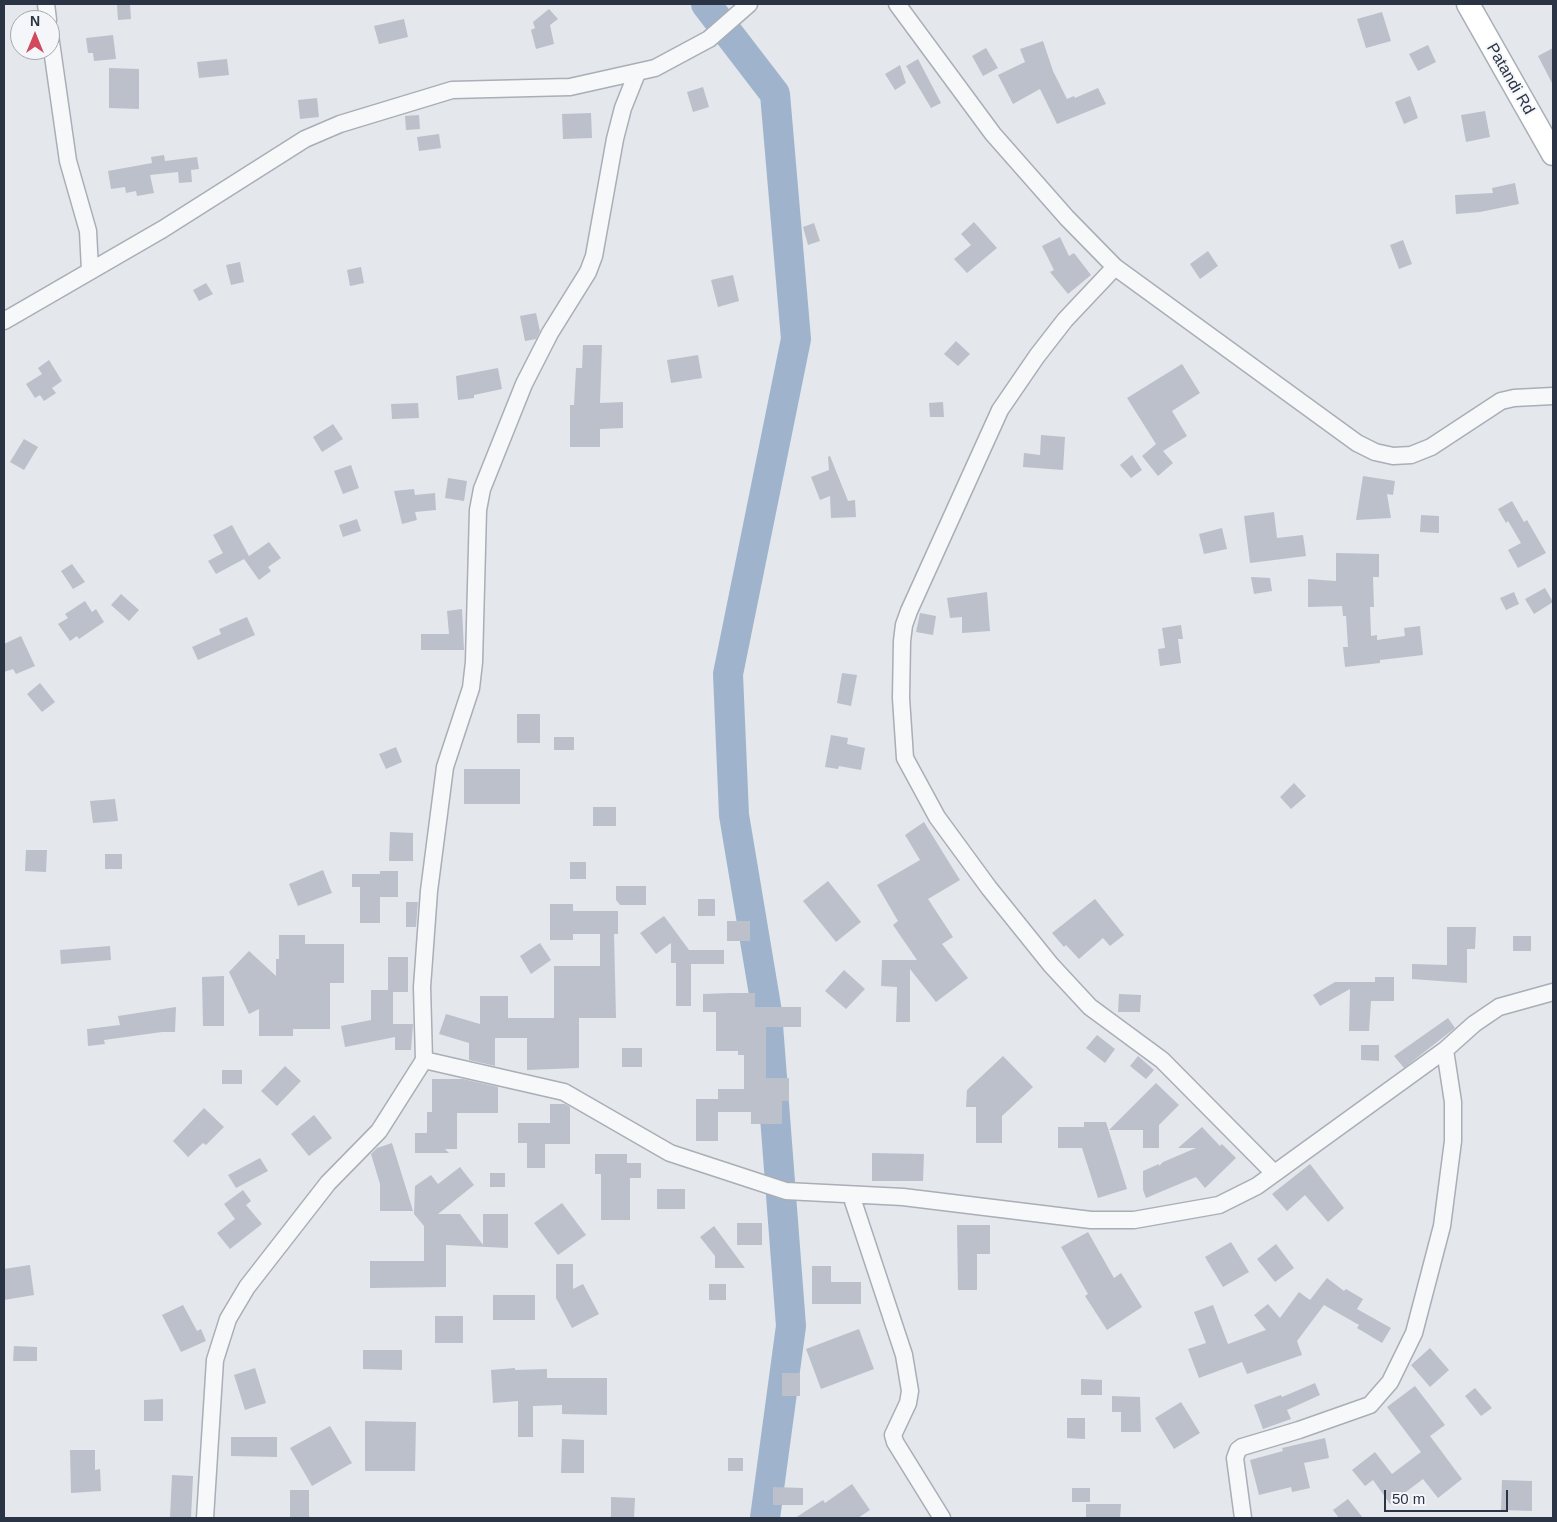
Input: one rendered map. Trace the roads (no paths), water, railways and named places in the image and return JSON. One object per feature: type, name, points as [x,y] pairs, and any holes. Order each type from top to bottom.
[{"type":"street","points":[[4,321],[163,229],[305,139],[340,124],[452,90],[570,87],[637,73],[670,62],[709,39],[749,4]]},
{"type":"street","points":[[897,4],[993,134],[1067,218],[1115,267],[1357,443],[1375,452],[1393,456],[1411,455],[1431,447],[1501,401],[1514,398],[1553,396]]},
{"type":"street","name":"Patandi Rd","points":[[1468,4],[1553,154]]},
{"type":"street","points":[[54,60],[68,161],[88,231],[90,270]]},
{"type":"street","points":[[205,1518],[215,1360],[228,1319],[247,1287],[328,1183],[379,1131],[424,1060],[422,987],[429,891],[445,767],[471,688],[474,662],[478,510],[482,488],[524,384],[550,333],[588,272],[594,256],[615,139],[623,108],[637,73]]},
{"type":"street","points":[[1115,267],[1065,320],[1037,356],[1000,410],[908,612],[902,641],[901,698],[905,758],[937,817],[989,888],[1051,965],[1090,1007],[1162,1060],[1274,1173]]},
{"type":"street","points":[[424,1060],[564,1092],[670,1153],[765,1186],[786,1191],[903,1197],[1091,1220],[1134,1220],[1219,1205],[1257,1186],[1446,1050],[1474,1024],[1499,1007],[1553,992]]},
{"type":"street","points":[[1243,1518],[1235,1458],[1238,1450],[1242,1447],[1317,1424],[1370,1405],[1390,1382],[1414,1333],[1442,1226],[1454,1141],[1453,1102],[1446,1050]]},
{"type":"street","points":[[851,1195],[904,1355],[910,1391],[908,1403],[893,1435],[895,1442],[942,1518]]},
{"type":"waterway","points":[[706,4],[775,94],[796,339],[728,674],[734,815],[767,1012],[791,1326],[765,1518]]}]
